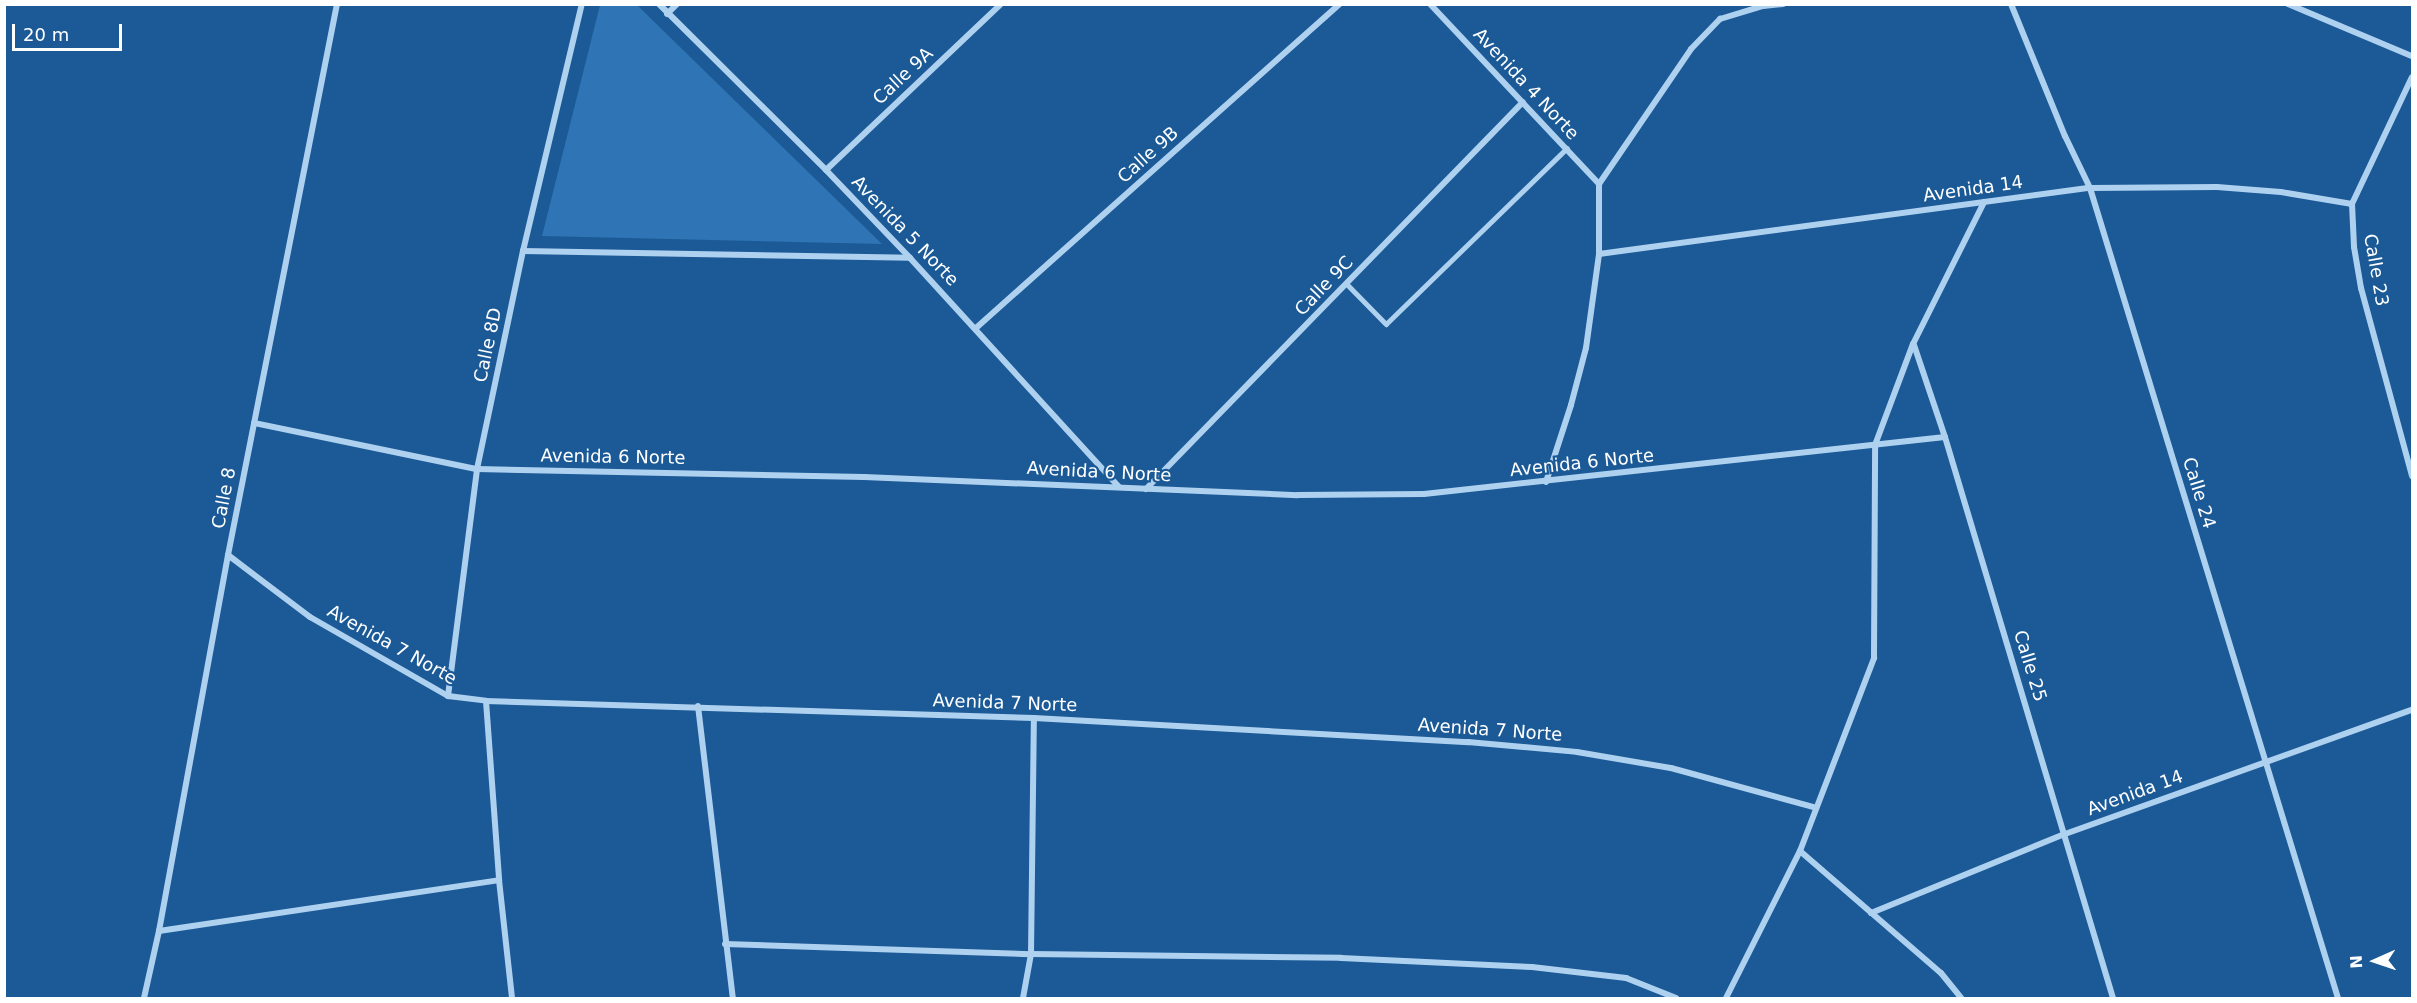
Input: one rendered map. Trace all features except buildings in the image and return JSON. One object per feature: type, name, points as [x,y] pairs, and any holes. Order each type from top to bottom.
[{"type":"street","name":"Calle 8","points":[[144,999],[159,931],[228,555],[338,4]]},
{"type":"street","name":"Calle 8D","points":[[448,696],[477,469],[523,251],[582,4]]},
{"type":"street","name":"Avenida 5 Norte","points":[[659,4],[826,170],[910,258],[1119,487]]},
{"type":"street","points":[[667,14],[677,4]]},
{"type":"street","name":"Calle 9A","points":[[826,170],[1001,4]]},
{"type":"street","name":"Calle 9B","points":[[976,328],[1340,4]]},
{"type":"street","name":"Avenida 4 Norte","points":[[1430,4],[1599,184]]},
{"type":"street","points":[[1546,482],[1571,405],[1586,348],[1599,254],[1599,184],[1691,49],[1720,19],[1763,6],[1783,4]]},
{"type":"street","name":"Calle 24","points":[[2011,4],[2065,136],[2090,188],[2338,999]]},
{"type":"street","points":[[2288,4],[2412,56]]},
{"type":"street","name":"Calle 23","points":[[2412,77],[2352,204],[2354,248],[2361,288],[2412,476]]},
{"type":"street","name":"Calle 9C","points":[[1146,489],[1523,102]]},
{"type":"street","name":"Avenida 14","points":[[1599,254],[2090,188],[2217,187],[2282,192],[2352,204]]},
{"type":"street","points":[[1726,999],[1800,851],[1814,807],[1874,658],[1875,445],[1913,344],[1984,202]]},
{"type":"street","points":[[523,251],[910,258]]},
{"type":"street","name":"Calle 25","points":[[1913,344],[1945,437],[2113,999]]},
{"type":"street","name":"Avenida 6 Norte","points":[[254,423],[477,469],[864,477],[1298,495],[1412,494],[1546,482],[1945,437]]},
{"type":"street","name":"Avenida 7 Norte","points":[[228,555],[310,616],[372,655],[448,696],[486,701],[1034,718],[1468,742],[1577,752],[1671,768],[1814,807]]},
{"type":"street","points":[[486,701],[499,880],[512,999]]},
{"type":"street","points":[[698,706],[733,999]]},
{"type":"street","name":"Avenida 14","points":[[1871,913],[2065,834],[2412,710]]},
{"type":"street","points":[[1023,999],[1031,954],[1034,718]]},
{"type":"street","points":[[1800,851],[1941,973],[1961,999]]},
{"type":"street","points":[[159,931],[499,880]]},
{"type":"street","points":[[725,944],[1031,954],[1341,958],[1532,967],[1626,978],[1676,999]]},
{"type":"lane","points":[[1347,284],[1386,324],[1567,148]]},
{"type":"shaded area","points":[[637,4],[882,244],[542,236],[600,5]]}]
